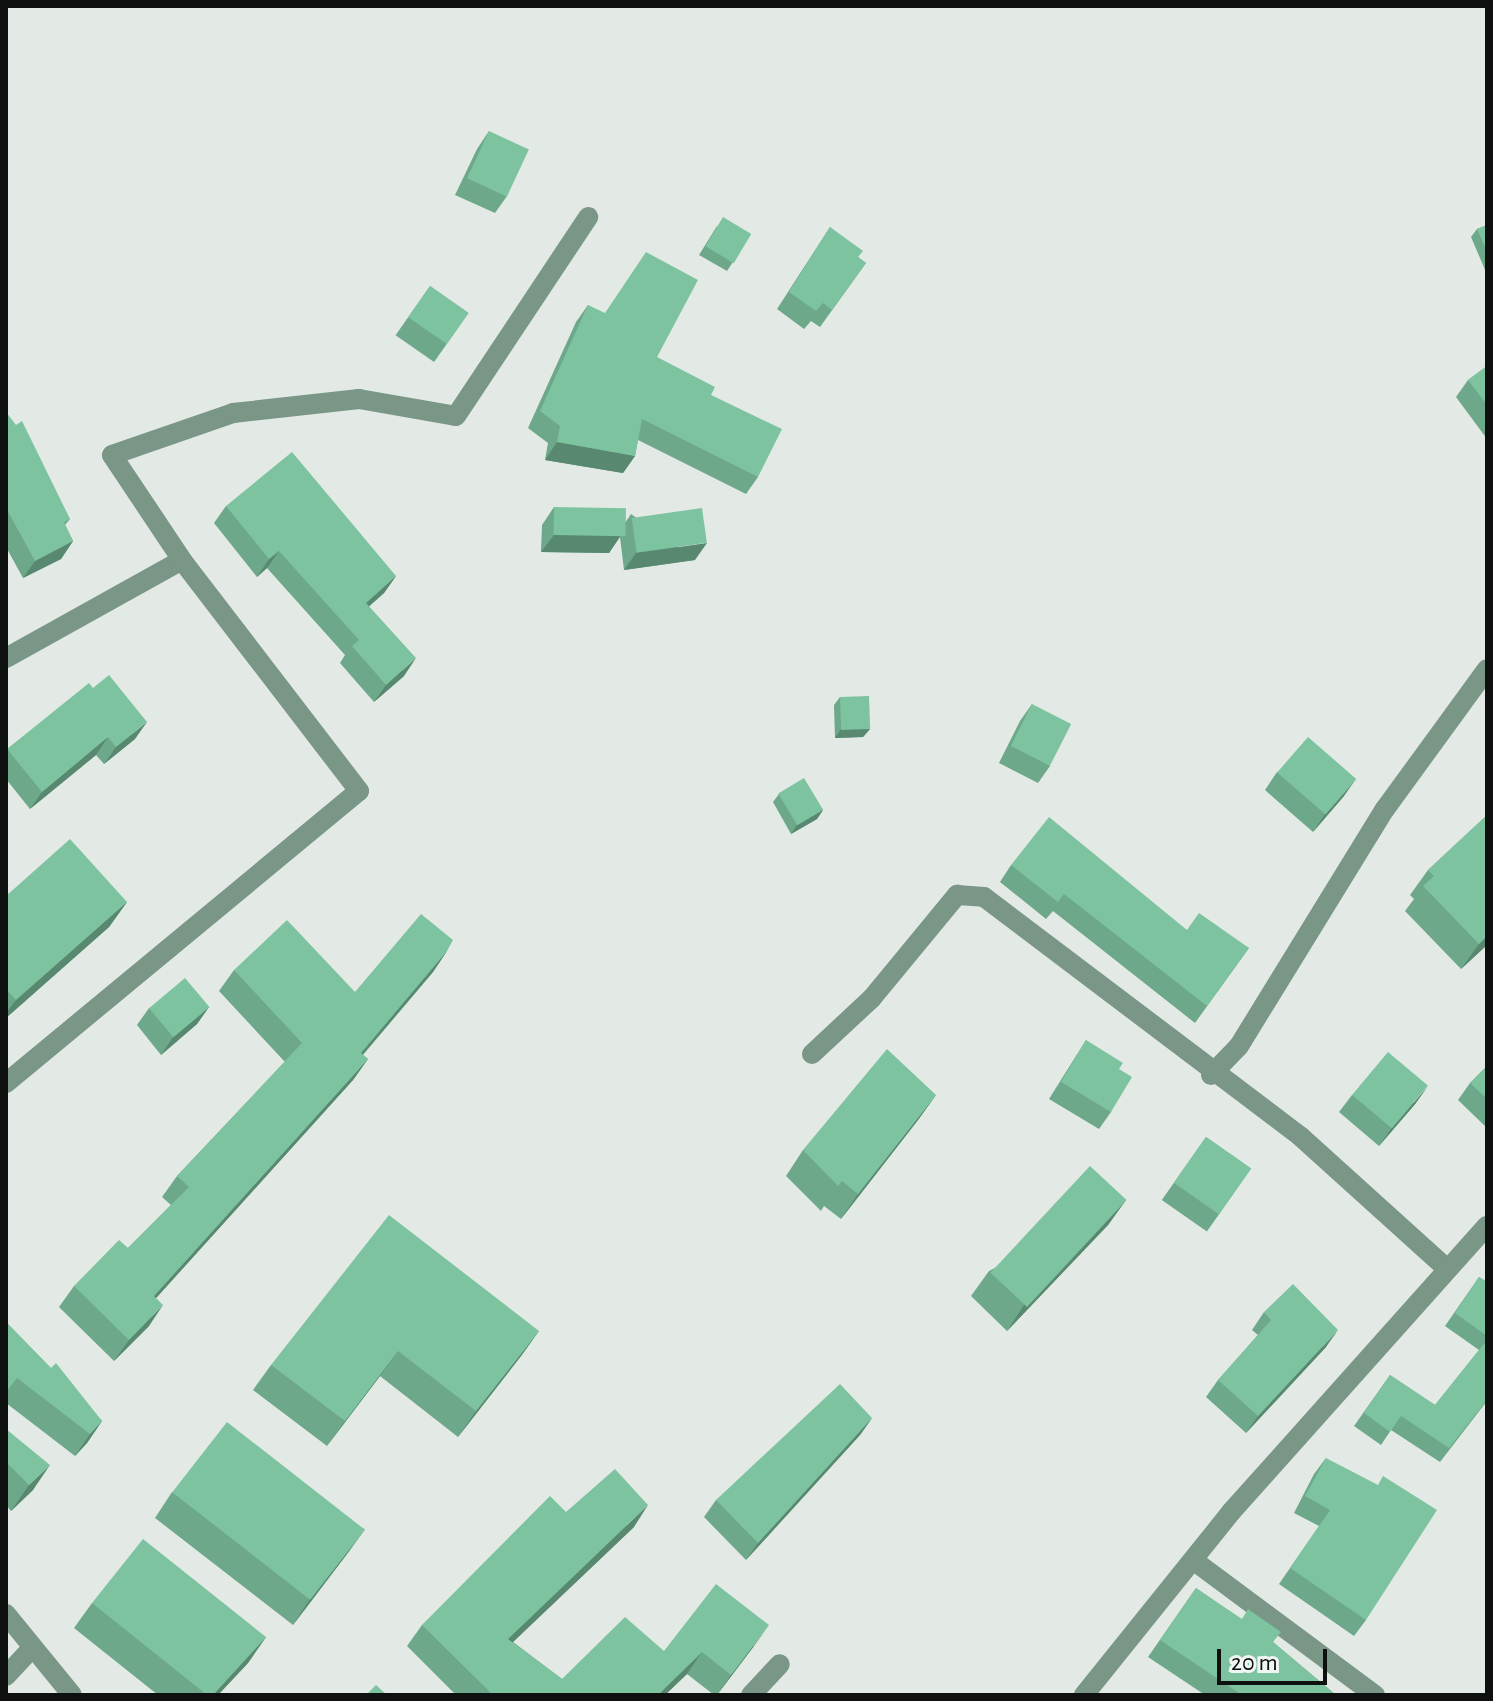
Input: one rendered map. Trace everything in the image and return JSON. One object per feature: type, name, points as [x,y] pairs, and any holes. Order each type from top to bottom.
[{"type":"street","points":[[6,1083],[359,791],[182,560],[112,455],[249,412],[359,399],[456,416],[588,217]]},
{"type":"street","points":[[6,658],[182,560]]},
{"type":"street","points":[[1211,1075],[1239,1046],[1385,809],[1487,669]]},
{"type":"street","points":[[812,1054],[872,998],[957,895],[984,897],[1080,964],[1211,1075],[1300,1136],[1445,1267]]},
{"type":"street","points":[[1084,1695],[1193,1560],[1445,1267],[1487,1226]]},
{"type":"street","points":[[1193,1560],[1375,1695]]},
{"type":"street","points":[[6,1614],[31,1649],[72,1695]]},
{"type":"street","points":[[6,1676],[31,1649]]},
{"type":"street","points":[[751,1695],[780,1664]]},
{"type":"building","points":[[489,131],[529,150],[507,197],[467,178]]},
{"type":"building","points":[[723,217],[751,234],[734,263],[705,246]]},
{"type":"building","points":[[1487,225],[1487,252],[1477,229]]},
{"type":"building","points":[[830,227],[863,251],[858,257],[866,263],[832,310],[823,303],[816,311],[789,292]]},
{"type":"building","points":[[646,252],[698,280],[657,357],[715,387],[711,395],[782,429],[758,477],[642,419],[635,456],[557,442],[560,426],[540,411],[588,305],[605,313]]},
{"type":"building","points":[[430,286],[469,313],[447,344],[408,317]]},
{"type":"building","points":[[1487,366],[1487,405],[1468,380]]},
{"type":"building","points":[[6,412],[16,425],[22,421],[70,519],[64,522],[73,541],[35,561],[6,508]]},
{"type":"building","points":[[292,452],[396,576],[366,603],[416,658],[386,685],[352,646],[359,640],[279,551],[269,559],[226,506]]},
{"type":"building","points":[[554,507],[626,508],[626,536],[554,535]]},
{"type":"building","points":[[702,508],[707,543],[637,553],[632,518]]},
{"type":"building","points":[[109,675],[147,722],[116,747],[108,737],[42,792],[7,749],[89,683],[93,688]]},
{"type":"building","points":[[869,696],[870,729],[841,730],[840,697]]},
{"type":"building","points":[[1032,704],[1071,724],[1050,766],[1011,746]]},
{"type":"building","points":[[1308,737],[1356,779],[1325,814],[1277,772]]},
{"type":"building","points":[[804,778],[823,810],[797,825],[778,793]]},
{"type":"building","points":[[1486,816],[1487,936],[1479,944],[1423,886],[1434,876],[1428,870]]},
{"type":"building","points":[[1049,817],[1187,930],[1199,913],[1249,948],[1207,1006],[1064,894],[1058,902],[1011,865]]},
{"type":"building","points":[[70,839],[127,902],[16,1000],[6,989],[6,896]]},
{"type":"building","points":[[421,914],[453,940],[447,951],[361,1053],[368,1059],[154,1296],[163,1305],[129,1340],[74,1286],[119,1240],[128,1248],[189,1187],[177,1176],[302,1043],[234,970],[287,920],[355,992]]},
{"type":"building","points":[[185,978],[209,1007],[173,1037],[149,1008]]},
{"type":"building","points":[[1086,1040],[1123,1063],[1119,1069],[1132,1077],[1111,1112],[1061,1082]]},
{"type":"building","points":[[887,1049],[936,1095],[858,1194],[842,1181],[838,1186],[803,1150]]},
{"type":"building","points":[[1388,1052],[1428,1085],[1392,1128],[1352,1095]]},
{"type":"building","points":[[1487,1066],[1487,1099],[1470,1083]]},
{"type":"building","points":[[1206,1137],[1251,1169],[1219,1214],[1174,1183]]},
{"type":"building","points":[[1090,1166],[1127,1200],[1027,1307],[990,1273]]},
{"type":"building","points":[[389,1215],[539,1331],[476,1411],[398,1351],[345,1421],[271,1365]]},
{"type":"building","points":[[1479,1277],[1487,1282],[1487,1336],[1455,1313]]},
{"type":"building","points":[[1293,1284],[1338,1330],[1258,1416],[1218,1380],[1271,1320],[1264,1312]]},
{"type":"building","points":[[6,1322],[51,1368],[56,1363],[102,1421],[90,1434],[17,1378],[6,1392]]},
{"type":"building","points":[[1487,1340],[1487,1400],[1449,1448],[1401,1416],[1390,1432],[1364,1413],[1390,1375],[1435,1405]]},
{"type":"building","points":[[840,1384],[872,1418],[758,1543],[716,1500]]},
{"type":"building","points":[[227,1422],[365,1530],[310,1600],[172,1492]]},
{"type":"building","points":[[6,1429],[50,1465],[29,1485],[6,1462]]},
{"type":"building","points":[[1326,1458],[1378,1485],[1383,1476],[1437,1510],[1366,1620],[1290,1568],[1330,1510],[1305,1496]]},
{"type":"building","points":[[615,1469],[648,1505],[508,1639],[562,1679],[625,1617],[664,1651],[716,1584],[769,1625],[731,1675],[702,1652],[658,1695],[493,1695],[422,1625],[550,1496],[566,1512]]},
{"type":"building","points":[[143,1539],[266,1637],[213,1695],[207,1695],[92,1603]]},
{"type":"building","points":[[1196,1588],[1242,1619],[1248,1609],[1281,1632],[1273,1642],[1336,1695],[1242,1695],[1160,1640]]},
{"type":"building","points":[[376,1685],[387,1695],[366,1695]]}]
